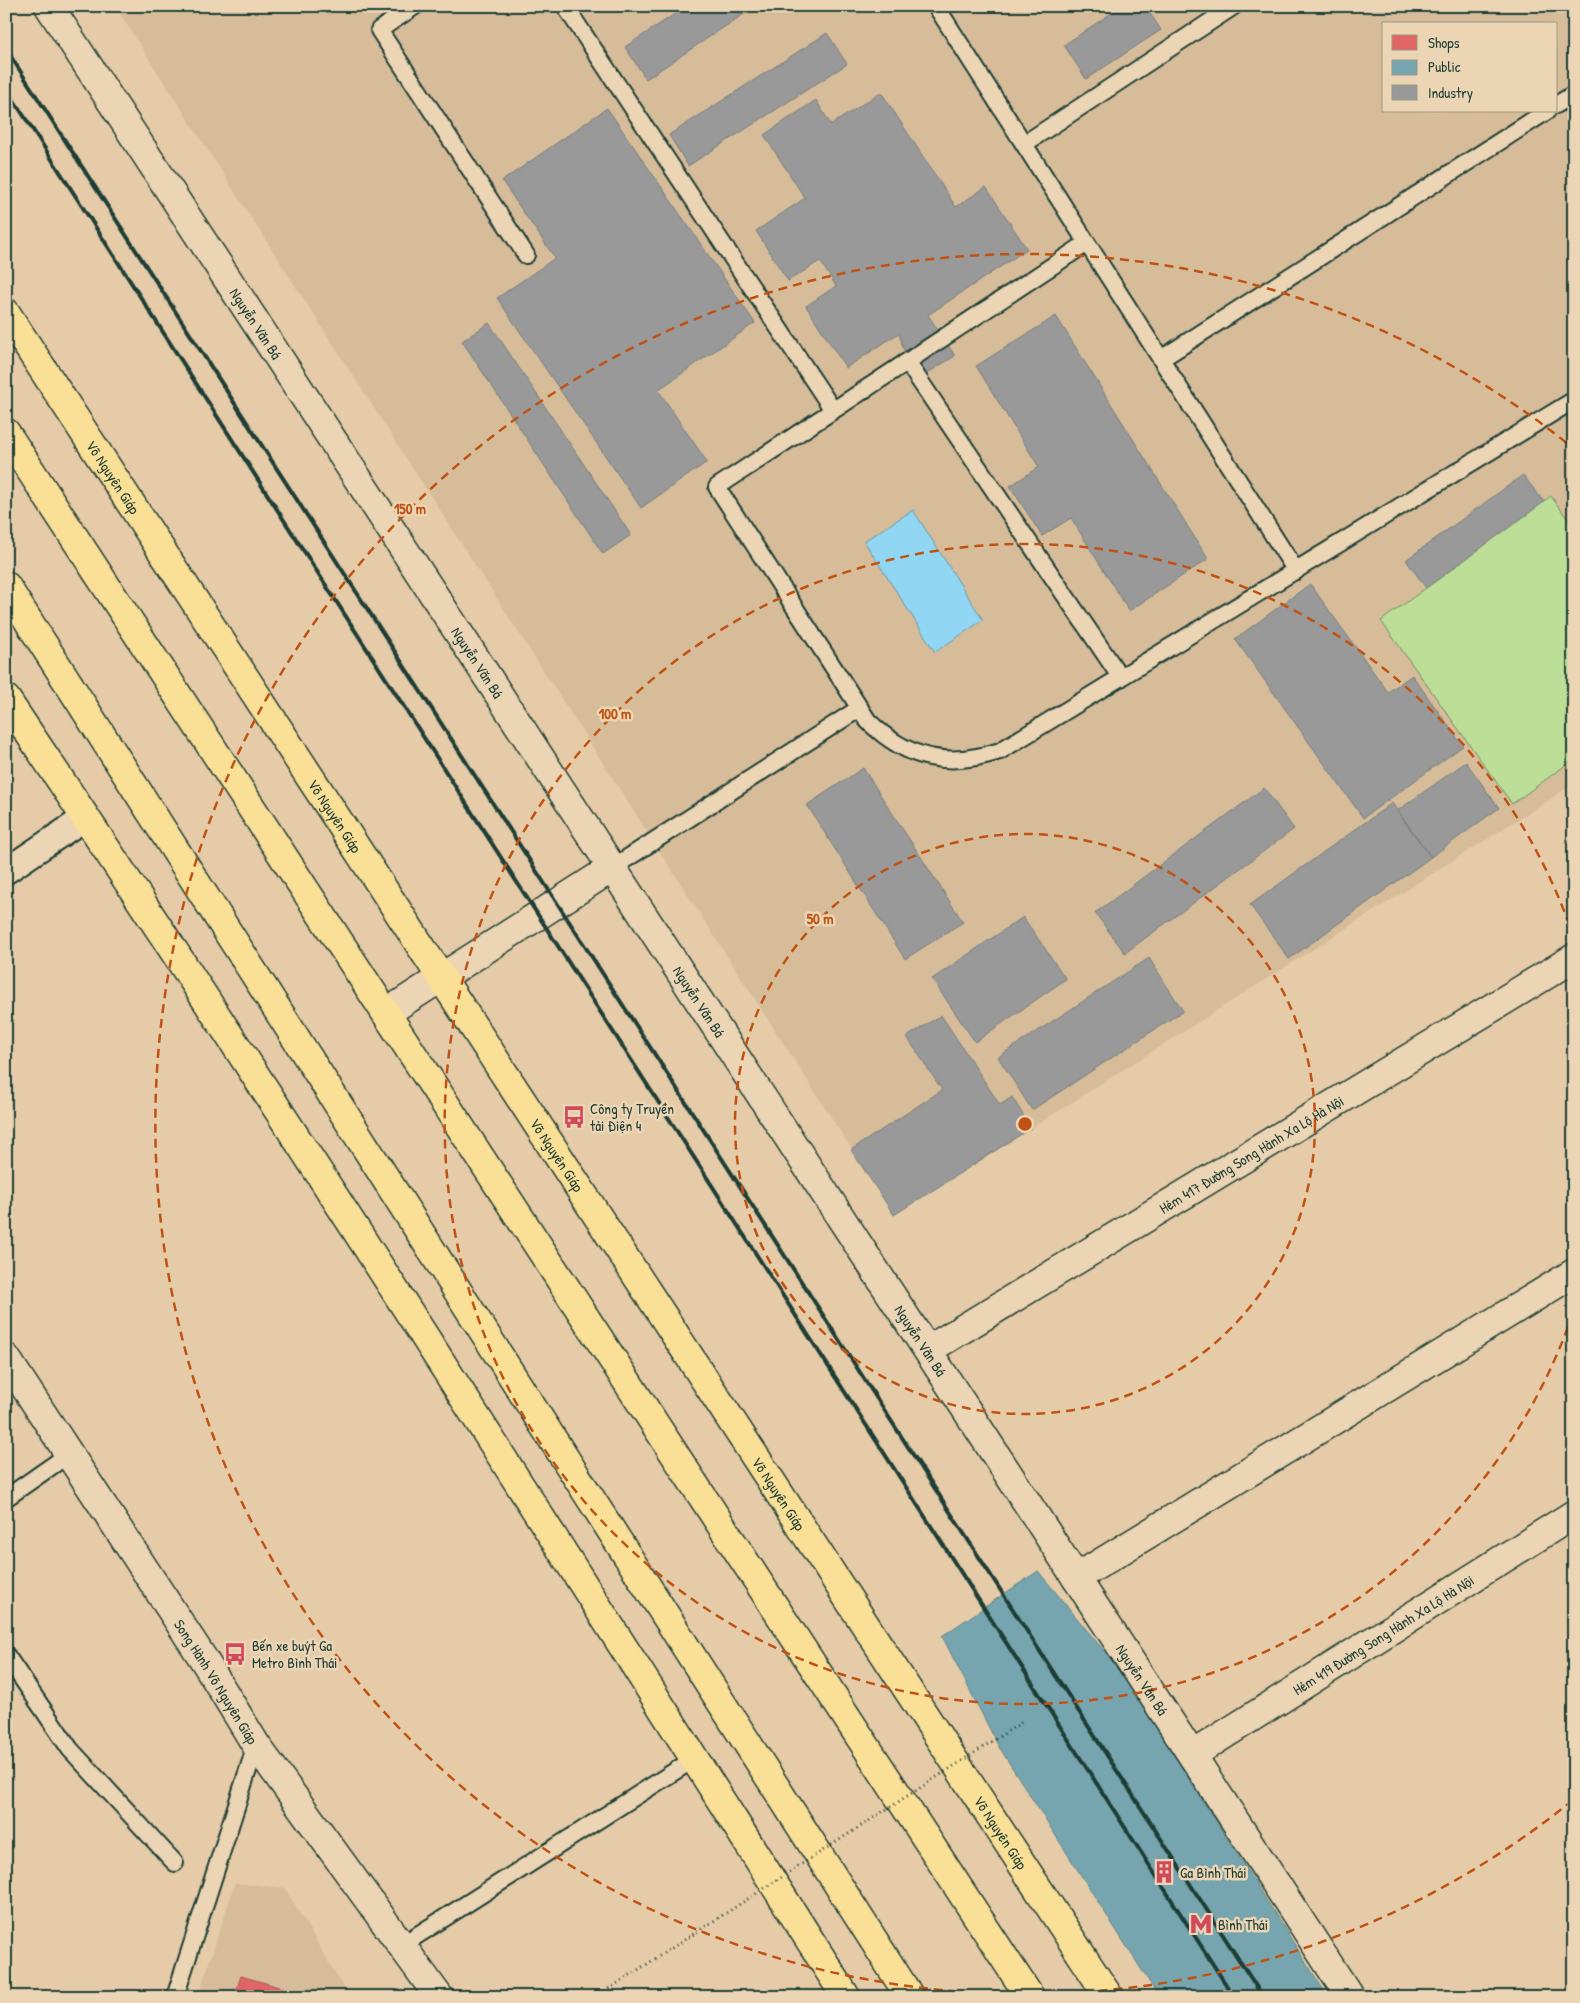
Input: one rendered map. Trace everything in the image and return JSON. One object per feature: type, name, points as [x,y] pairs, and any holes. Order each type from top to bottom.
[{"type":"highway","name":"Võ Nguyên Giáp","points":[[6,313],[1109,1997]]},
{"type":"highway","points":[[6,433],[1030,1997]]},
{"type":"highway","points":[[6,586],[910,1997]]},
{"type":"highway","points":[[6,699],[86,817],[396,1293],[846,1997]]},
{"type":"main road","name":"Nguyễn Văn Bá","points":[[49,6],[1350,1997]]},
{"type":"main road","points":[[386,1013],[612,868]]},
{"type":"main road","name":"Hẻm 417 Đường Song Hành Xa Lộ Hà Nội","points":[[928,1350],[1574,958]]},
{"type":"main road","points":[[1076,1578],[1574,1273]]},
{"type":"main road","name":"Song Hành Võ Nguyên Giáp","points":[[6,1358],[204,1660],[256,1745],[439,1997]]},
{"type":"main road","name":"Hẻm 419 Đường Song Hành Xa Lộ Hà Nội","points":[[1192,1755],[1574,1514]]},
{"type":"street","points":[[6,871],[86,817]]},
{"type":"lane","points":[[415,6],[379,30],[526,255]]},
{"type":"lane","points":[[566,6],[833,410]]},
{"type":"lane","points":[[936,6],[1296,571]]},
{"type":"lane","points":[[1024,144],[1234,6]]},
{"type":"lane","points":[[1558,104],[1574,94]]},
{"type":"lane","points":[[1162,359],[1545,112]]},
{"type":"lane","points":[[1087,243],[717,487],[873,726],[883,736],[900,747],[932,758],[960,761],[980,758],[1000,751],[1574,400]]},
{"type":"lane","points":[[907,362],[1122,678]]},
{"type":"lane","points":[[612,868],[860,708]]},
{"type":"lane","points":[[6,1498],[69,1454]]},
{"type":"lane","points":[[6,1654],[70,1750],[175,1863]]},
{"type":"lane","points":[[176,1997],[256,1745]]},
{"type":"lane","points":[[402,1945],[694,1759]]},
{"type":"path","points":[[596,1997],[1022,1722]]},
{"type":"shaded area","points":[[115,6],[1574,6],[1574,784],[894,1215]]},
{"type":"shaded area","points":[[235,1883],[285,1888],[349,1997],[198,1997]]},
{"type":"green space","points":[[1551,496],[1574,528],[1574,759],[1512,804],[1381,621]]},
{"type":"water","points":[[913,510],[983,620],[935,652],[864,541]]},
{"type":"building: Shops","points":[[241,1976],[290,1990],[293,1997],[234,1997]]},
{"type":"building: Public","name":"Ga Bình Thái","points":[[1038,1571],[1119,1669],[1328,1997],[1159,1997],[999,1747],[942,1636]]},
{"type":"building: Industry","points":[[687,6],[756,6],[646,79],[625,47]]},
{"type":"building: Industry","points":[[1122,6],[1145,6],[1161,30],[1086,79],[1064,45]]},
{"type":"building: Industry","points":[[827,33],[847,64],[688,166],[669,135]]},
{"type":"building: Industry","points":[[881,92],[956,207],[986,187],[1027,249],[928,315],[955,356],[926,374],[907,362],[899,333],[846,368],[806,306],[836,286],[820,261],[788,281],[756,231],[805,198],[764,135],[816,100],[831,125]]},
{"type":"building: Industry","points":[[607,108],[755,323],[658,390],[707,462],[641,508],[497,298],[555,258],[502,181]]},
{"type":"building: Industry","points":[[1056,316],[1208,559],[1129,611],[1071,518],[1042,536],[1010,486],[1039,467],[976,366]]},
{"type":"building: Industry","points":[[489,323],[631,535],[603,554],[462,341]]},
{"type":"building: Industry","points":[[1523,475],[1544,502],[1426,588],[1406,560]]},
{"type":"building: Industry","points":[[1310,584],[1388,692],[1412,675],[1463,746],[1363,818],[1235,639]]},
{"type":"building: Industry","points":[[1466,762],[1499,808],[1431,857],[1397,811]]},
{"type":"building: Industry","points":[[863,768],[963,922],[905,959],[807,805]]},
{"type":"building: Industry","points":[[1264,788],[1294,829],[1125,953],[1095,913]]},
{"type":"building: Industry","points":[[1392,803],[1431,857],[1289,959],[1250,905]]},
{"type":"building: Industry","points":[[1023,917],[1066,979],[975,1042],[932,979]]},
{"type":"building: Industry","points":[[1149,958],[1183,1011],[1032,1110],[998,1057]]},
{"type":"building: Industry","points":[[941,1015],[1000,1105],[1012,1097],[1031,1128],[894,1215],[851,1150],[942,1090],[907,1037]]},
{"type":"railway","points":[[6,49],[1263,1997]]},
{"type":"railway","points":[[6,88],[1234,1997]]},
{"type":"place","name":"Công ty Truyền tải Điện 4","points":[[574,1117]]},
{"type":"place","name":"Bến xe buýt Ga Metro Bình Thái","points":[[235,1654]]},
{"type":"place","name":"Ga Bình Thái","points":[[1164,1872]]},
{"type":"place","name":"Bình Thái","points":[[1201,1924]]}]
